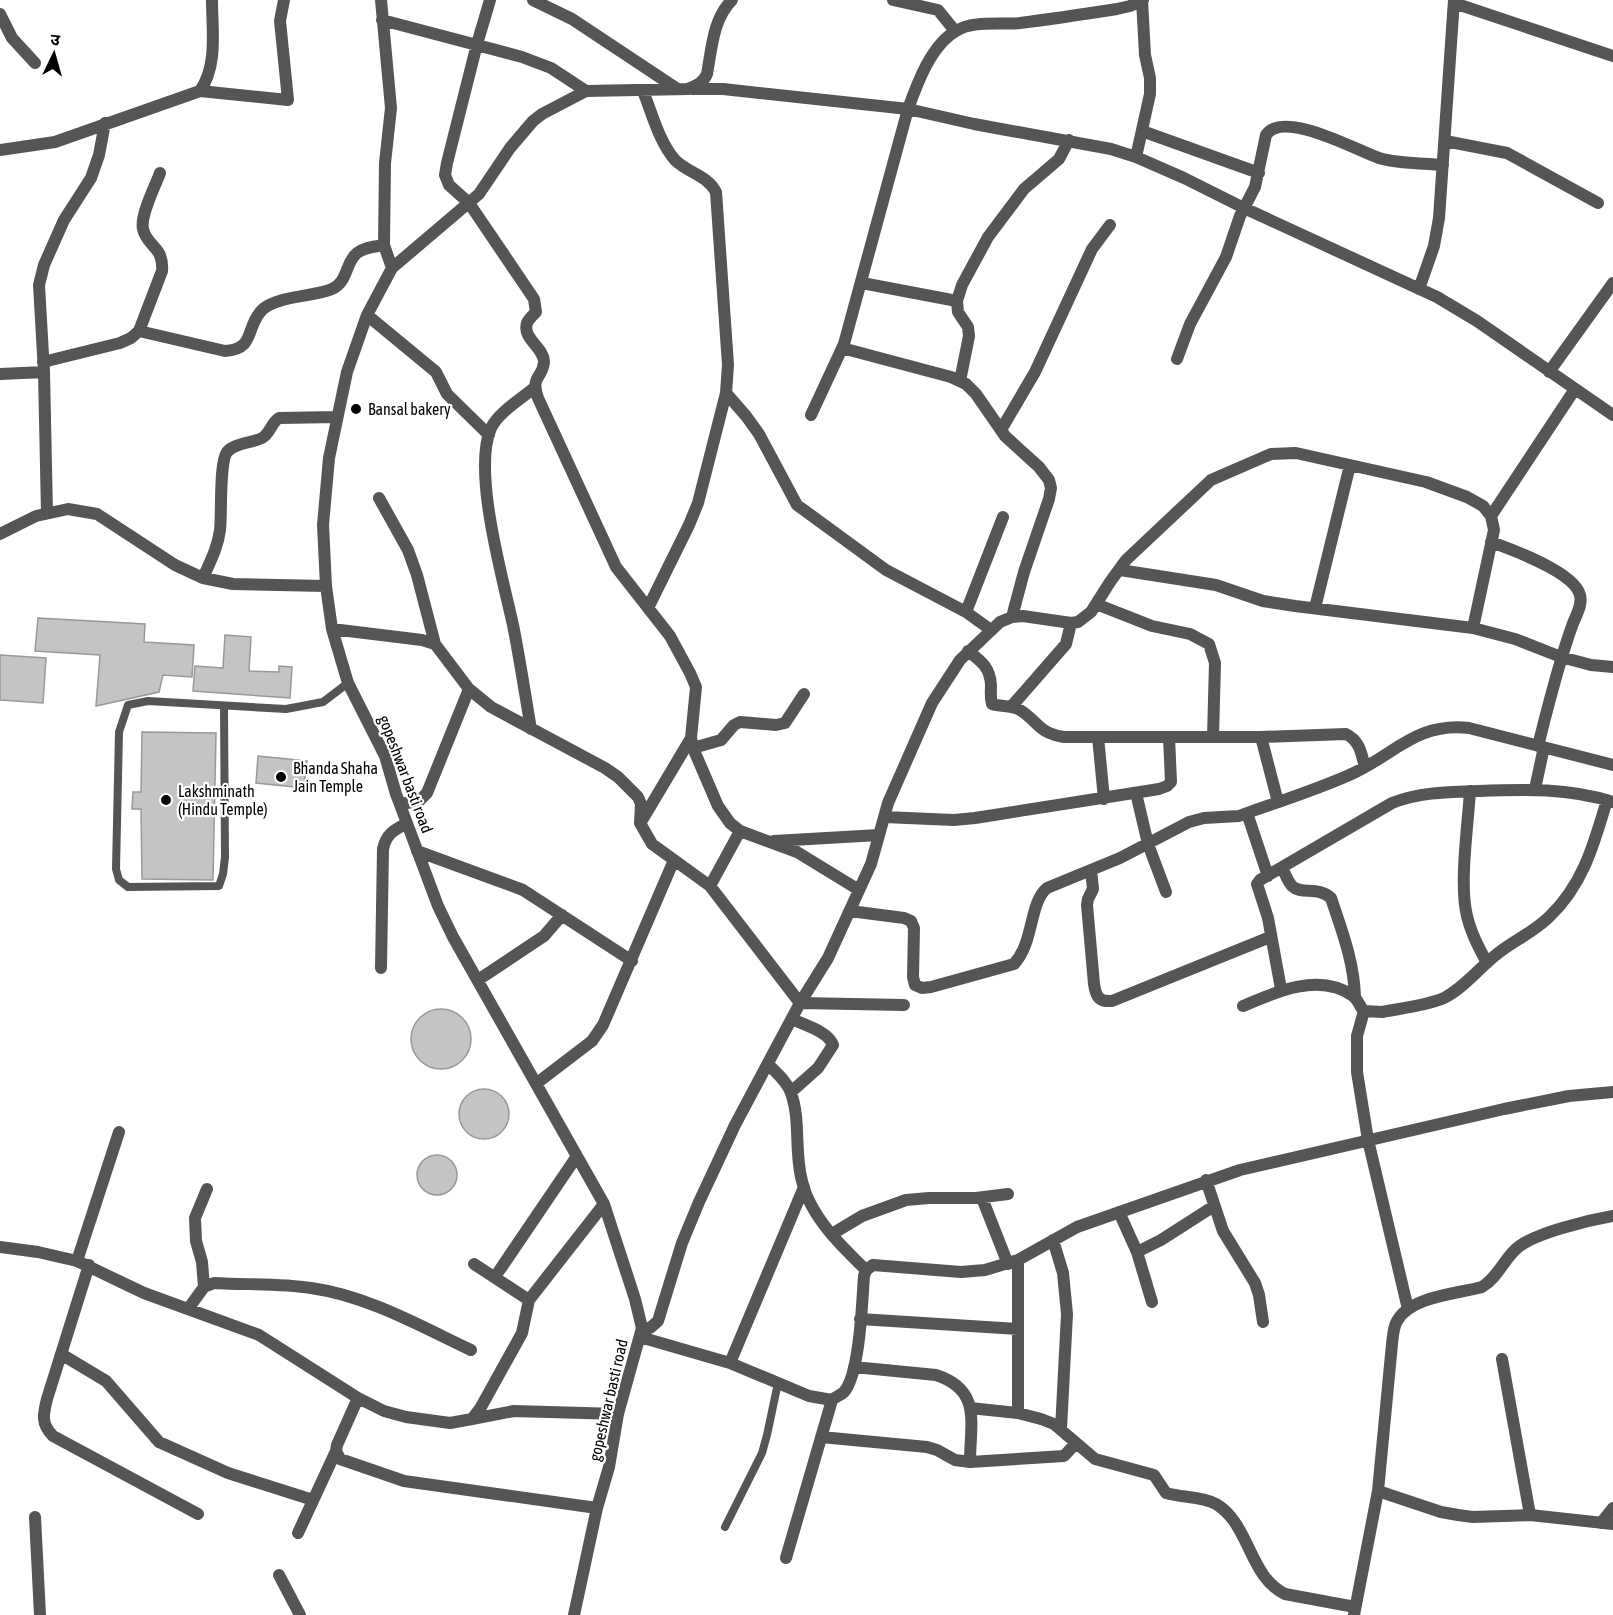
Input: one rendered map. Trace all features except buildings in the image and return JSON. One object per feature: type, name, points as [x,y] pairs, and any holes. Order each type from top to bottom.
[{"type":"street","points":[[200,91],[207,81],[212,65],[212,0]]},
{"type":"street","points":[[0,150],[55,142],[200,91],[288,100],[280,21],[284,0]]},
{"type":"street","points":[[381,0],[391,108],[385,163],[384,245],[392,268]]},
{"type":"street","points":[[490,0],[445,175],[450,185],[469,203],[534,299],[536,312],[527,323],[527,331],[530,339],[542,353],[544,363],[536,378],[534,388],[616,567],[670,636],[696,687],[692,743],[718,806],[730,823],[740,831],[797,852],[859,890]]},
{"type":"street","points":[[533,0],[572,19],[682,88],[699,85],[705,80],[716,24],[723,9],[732,0]]},
{"type":"street","points":[[893,0],[938,10],[956,31]]},
{"type":"street","points":[[811,415],[842,348],[862,283],[908,109],[922,73],[945,40],[956,31],[968,26],[1026,22],[1117,9],[1142,0],[1150,94],[1136,157]]},
{"type":"street","points":[[1419,289],[1434,246],[1439,218],[1454,1],[1613,56]]},
{"type":"street","points":[[0,14],[12,38],[35,63]]},
{"type":"street","points":[[382,20],[522,57],[551,69],[586,91]]},
{"type":"street","name":"gopeshwar basti road","points":[[574,1615],[597,1508],[609,1467],[618,1414],[641,1333],[635,1299],[604,1204],[453,937],[438,906],[400,804],[385,756],[348,683],[332,629],[326,586],[323,525],[329,458],[337,417],[347,372],[368,315],[392,268],[479,194],[510,148],[533,121],[586,91],[682,88],[723,90],[908,109],[974,124],[1112,149],[1136,157],[1419,289],[1477,321],[1613,415]]},
{"type":"street","points":[[643,91],[670,154],[685,168],[709,181],[716,192],[728,365],[726,393],[698,503],[648,608]]},
{"type":"street","points":[[47,513],[39,285],[44,265],[63,220],[91,178],[99,155],[105,123]]},
{"type":"street","points":[[1177,359],[1190,324],[1226,257],[1244,208],[1253,193],[1269,130],[1276,127],[1290,127],[1324,134],[1380,158],[1399,162],[1443,165]]},
{"type":"street","points":[[1142,131],[1259,173]]},
{"type":"street","points":[[960,381],[969,336],[968,327],[958,312],[957,302],[962,285],[988,237],[1024,189],[1059,159],[1069,140]]},
{"type":"street","points":[[1445,141],[1507,153],[1598,203]]},
{"type":"street","points":[[0,374],[43,367],[120,343],[139,331],[162,272],[163,261],[160,252],[144,231],[142,221],[160,173]]},
{"type":"street","points":[[1001,430],[1035,372],[1092,249],[1110,225]]},
{"type":"street","points":[[139,331],[225,351],[236,350],[243,347],[262,310],[271,304],[332,289],[342,281],[352,259],[358,252],[384,245]]},
{"type":"street","points":[[862,283],[957,302]]},
{"type":"street","points":[[1549,372],[1613,283]]},
{"type":"street","points":[[368,315],[436,372],[447,394],[489,435]]},
{"type":"street","points":[[842,348],[960,381],[976,394],[1001,430],[1040,467],[1049,480],[1051,488],[1049,499],[1019,588],[1012,617]]},
{"type":"street","points":[[531,729],[518,649],[488,502],[485,461],[492,427],[499,418],[534,388]]},
{"type":"street","points":[[1491,516],[1575,389]]},
{"type":"street","points":[[726,393],[759,434],[797,505],[886,570],[966,612],[991,630]]},
{"type":"street","points":[[203,578],[215,551],[220,532],[223,464],[228,451],[263,438],[279,418],[337,417]]},
{"type":"street","points":[[641,1333],[658,1321],[682,1243],[735,1125],[800,1003],[828,958],[850,911],[871,864],[888,803],[932,703],[960,660],[1000,622],[1012,617],[1023,616],[1078,622],[1086,617],[1126,560],[1211,480],[1271,454],[1296,453],[1426,482],[1467,497],[1482,506],[1491,516],[1494,530],[1473,628]]},
{"type":"street","points":[[1315,608],[1350,465]]},
{"type":"street","points":[[379,498],[408,550],[435,644],[469,689],[491,707],[618,777],[638,797],[641,804],[640,823],[652,844],[710,885],[800,1003]]},
{"type":"street","points":[[0,534],[36,516],[68,509],[97,514],[175,565],[203,578],[233,585],[326,586]]},
{"type":"street","points":[[966,612],[1003,517]]},
{"type":"street","points":[[1491,542],[1523,554],[1557,571],[1580,594],[1580,605],[1561,657],[1541,747],[1535,789]]},
{"type":"street","points":[[1120,570],[1216,585],[1263,601],[1473,628],[1515,639],[1561,657],[1591,665],[1613,667]]},
{"type":"street","points":[[1096,604],[1152,626],[1190,634],[1209,644],[1215,663],[1213,737]]},
{"type":"street","points":[[1011,707],[1066,644],[1071,623]]},
{"type":"street","points":[[332,629],[422,640],[435,644]]},
{"type":"street","points":[[968,651],[986,665],[989,671],[992,704],[1022,711],[1043,731],[1052,735],[1213,737],[1346,734],[1354,738],[1359,746],[1365,767]]},
{"type":"street","points":[[400,804],[419,801],[427,793],[469,689]]},
{"type":"street","points":[[692,743],[721,740],[734,725],[740,722],[776,725],[784,723],[804,694]]},
{"type":"street","points":[[850,911],[904,918],[910,921],[914,928],[913,977],[915,985],[922,988],[932,987],[1014,964],[1022,955],[1039,896],[1047,888],[1148,844],[1189,822],[1247,813],[1348,776],[1420,734],[1438,727],[1469,728],[1613,765]]},
{"type":"street","points":[[1261,736],[1278,802]]},
{"type":"street","points":[[1098,737],[1104,799]]},
{"type":"street","points":[[884,817],[954,820],[975,818],[1104,799],[1167,786],[1173,775],[1169,737]]},
{"type":"street","points":[[640,823],[692,743]]},
{"type":"street","points":[[1281,989],[1268,918],[1257,884],[1260,880],[1392,803],[1410,796],[1431,793],[1535,789],[1591,795],[1610,801],[1582,873],[1549,918],[1445,997],[1382,1012],[1364,1011]]},
{"type":"street","points":[[1470,791],[1464,871],[1466,915],[1474,938],[1487,963]]},
{"type":"street","points":[[1136,793],[1148,844],[1166,892]]},
{"type":"street","points":[[1247,813],[1268,876]]},
{"type":"street","points":[[381,968],[382,849],[391,831],[407,823]]},
{"type":"street","points":[[710,885],[740,831]]},
{"type":"street","points":[[766,842],[879,835]]},
{"type":"street","points":[[417,850],[523,890],[632,961]]},
{"type":"street","points":[[537,1083],[592,1041],[612,1007],[674,860]]},
{"type":"street","points":[[1282,868],[1292,886],[1297,889],[1325,892],[1330,898],[1350,958],[1355,997]]},
{"type":"street","points":[[1091,870],[1093,889],[1087,904],[1095,995],[1105,1002],[1270,937]]},
{"type":"street","points":[[478,980],[544,936],[562,915]]},
{"type":"street","points":[[1243,1006],[1281,989],[1317,985],[1342,990],[1355,997],[1364,1011],[1357,1036],[1357,1072],[1368,1140],[1408,1309]]},
{"type":"street","points":[[800,1003],[904,1005]]},
{"type":"street","points":[[791,1092],[818,1068],[833,1045],[831,1040],[823,1034],[792,1018]]},
{"type":"street","points":[[768,1064],[791,1092],[798,1154],[804,1187],[809,1199],[840,1247],[866,1270]]},
{"type":"street","points":[[786,1558],[832,1400],[844,1392],[854,1367],[864,1275],[866,1270],[873,1265],[961,1272],[986,1270],[1013,1262],[1077,1227],[1206,1180],[1296,1156],[1569,1096],[1613,1092]]},
{"type":"street","points":[[119,1132],[45,1407],[43,1415],[45,1428],[53,1436],[198,1514]]},
{"type":"street","points":[[499,1271],[577,1156]]},
{"type":"street","points":[[1206,1180],[1223,1231],[1255,1283],[1263,1322]]},
{"type":"street","points":[[730,1363],[804,1187]]},
{"type":"street","points":[[204,1287],[202,1262],[196,1241],[195,1218],[207,1189]]},
{"type":"street","points":[[831,1234],[862,1216],[906,1200],[982,1198],[1008,1194]]},
{"type":"street","points":[[982,1198],[1013,1262],[1018,1329],[1018,1413]]},
{"type":"street","points":[[472,1419],[522,1333],[529,1300],[604,1204]]},
{"type":"street","points":[[1137,1252],[1161,1240],[1214,1206]]},
{"type":"street","points":[[1119,1212],[1137,1252],[1152,1302]]},
{"type":"street","points":[[970,1408],[1018,1413],[1054,1424],[1095,1459],[1154,1475],[1166,1493],[1208,1501],[1220,1507],[1237,1526],[1271,1586],[1285,1594],[1355,1611],[1378,1491],[1394,1328],[1398,1319],[1417,1303],[1482,1287],[1491,1281],[1517,1248],[1527,1241],[1577,1224],[1613,1216]]},
{"type":"street","points":[[1053,1240],[1063,1273],[1067,1314],[1061,1429]]},
{"type":"street","points":[[0,1247],[38,1252],[83,1263],[144,1293],[259,1335],[358,1398],[384,1411],[406,1417],[450,1423],[523,1411],[618,1414]]},
{"type":"street","points":[[474,1264],[529,1300]]},
{"type":"street","points":[[188,1310],[204,1287],[214,1284],[311,1287],[386,1310],[471,1350]]},
{"type":"street","points":[[860,1319],[1018,1329]]},
{"type":"street","points":[[641,1333],[730,1363],[809,1396],[832,1400]]},
{"type":"street","points":[[61,1354],[106,1381],[159,1442],[228,1473],[314,1500]]},
{"type":"street","points":[[1502,1359],[1530,1515]]},
{"type":"street","points":[[854,1367],[936,1376],[948,1379],[962,1388],[968,1397],[970,1408],[970,1462]]},
{"type":"street","points":[[298,1533],[358,1398]]},
{"type":"street","points":[[821,1437],[927,1447],[955,1460],[970,1462],[1064,1456],[1076,1443]]},
{"type":"street","points":[[336,1451],[340,1459],[404,1480],[597,1508]]},
{"type":"street","points":[[1378,1491],[1441,1512],[1473,1517],[1530,1515],[1607,1523],[1613,1508]]},
{"type":"street","points":[[35,1517],[40,1615]]},
{"type":"street","points":[[279,1575],[300,1615]]},
{"type":"lane","points":[[224,706],[225,856],[219,886],[128,887],[119,880],[116,868],[118,732],[128,705],[148,701],[286,709],[323,702],[348,683]]},
{"type":"lane","points":[[724,1527],[762,1453],[777,1383]]},
{"type":"place","name":"Bansal bakery","points":[[356,409]]},
{"type":"place","name":"Bhanda Shaha Jain Temple","points":[[281,777]]},
{"type":"place","name":"Lakshminath (Hindu Temple)","points":[[166,800]]}]
